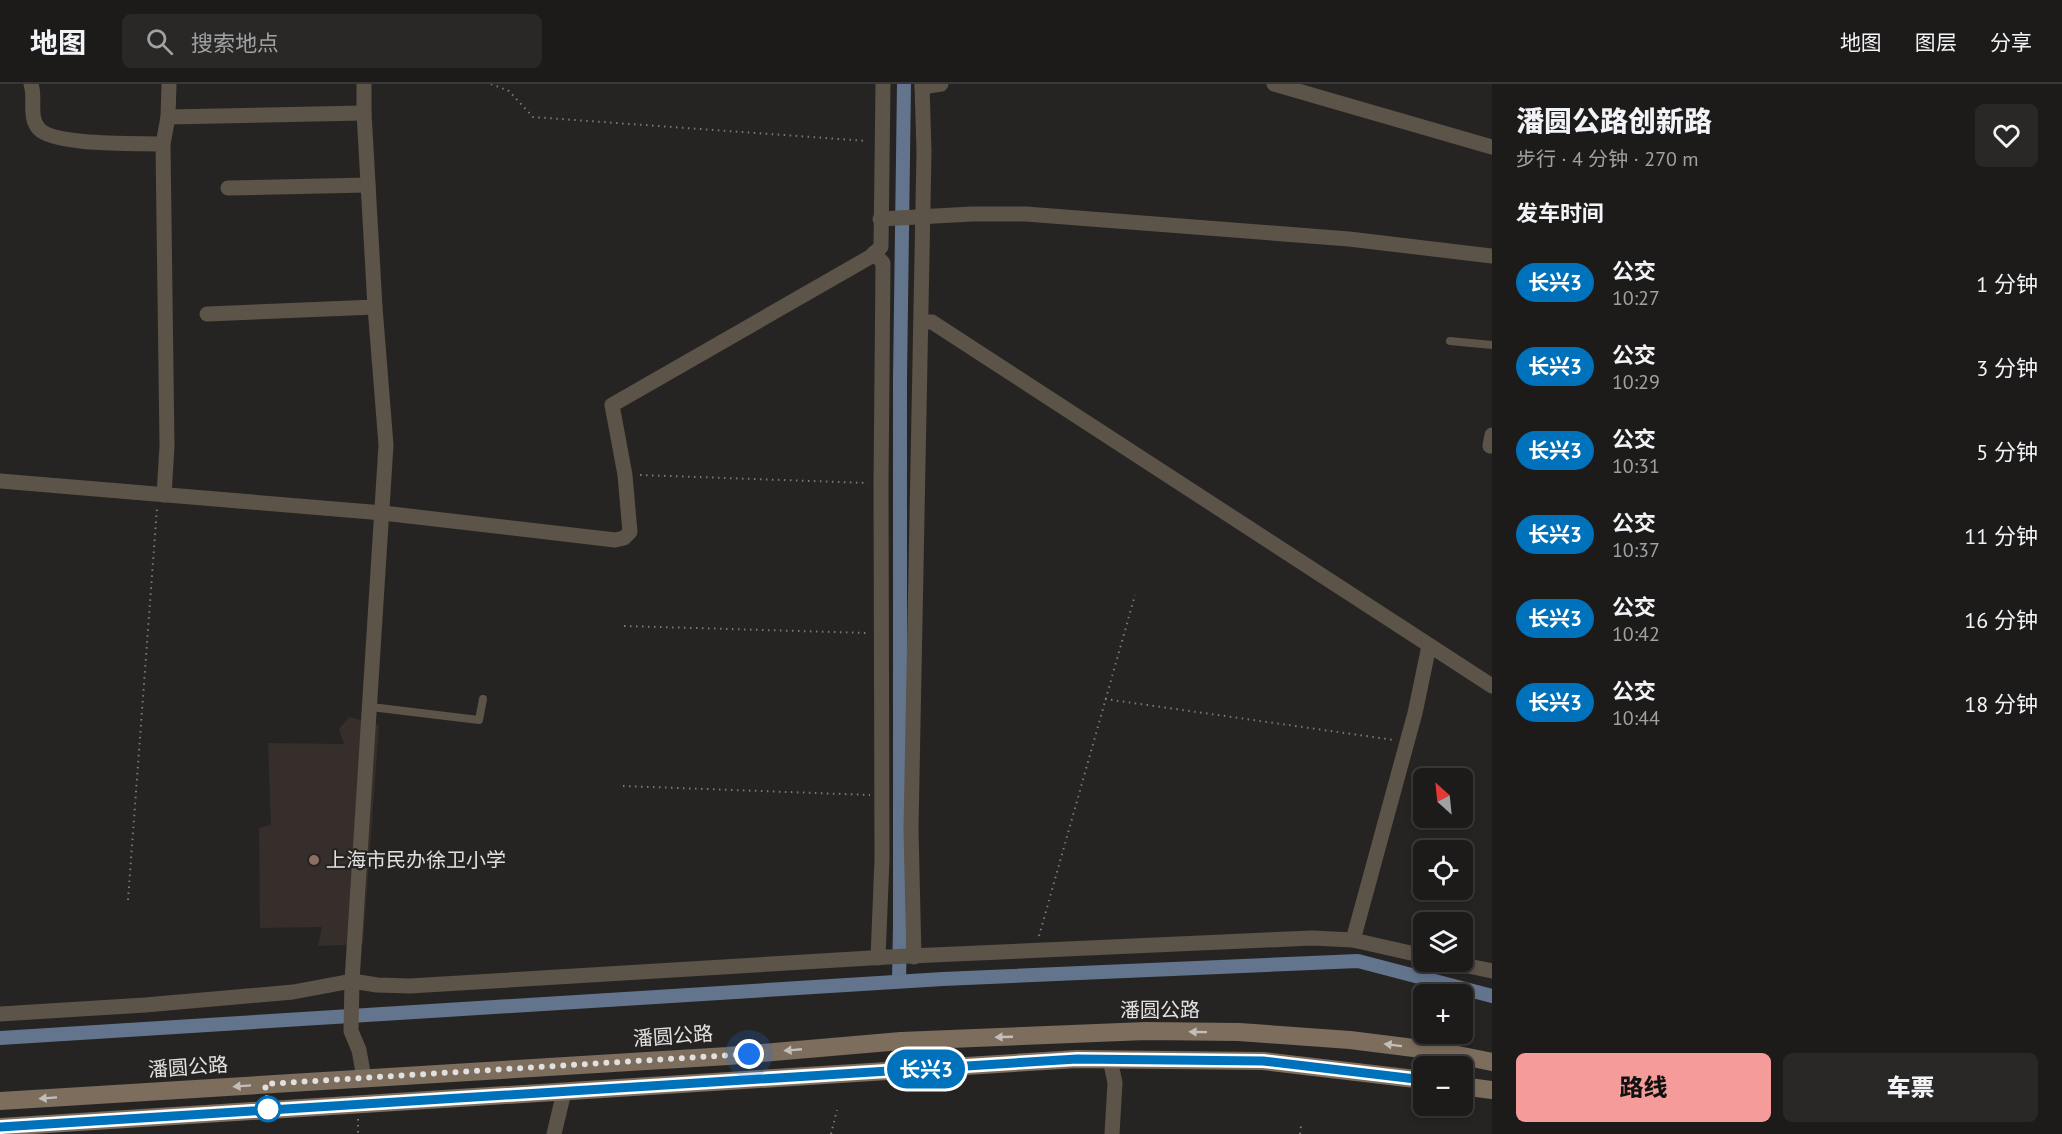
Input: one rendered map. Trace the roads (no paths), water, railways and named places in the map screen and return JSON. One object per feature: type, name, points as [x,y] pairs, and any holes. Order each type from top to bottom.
[{"type":"main road","name":"潘圆公路","points":[[0,1101],[728,1056],[851,1044],[1146,1031],[1239,1032],[1350,1040],[1438,1051],[1492,1062]]},
{"type":"main road","points":[[0,1127],[110,1127],[564,1092],[1066,1059],[1263,1061],[1413,1079]]},
{"type":"main road","points":[[1473,1087],[1492,1090]]},
{"type":"street","points":[[31,84],[33,117],[39,129],[50,135],[74,141],[163,144]]},
{"type":"street","points":[[161,495],[167,446],[163,144],[168,117],[169,84]]},
{"type":"street","points":[[364,84],[375,307],[386,445],[351,1031],[359,1050],[364,1078]]},
{"type":"street","points":[[0,481],[382,513],[615,540],[624,538],[630,532],[625,475],[612,405],[874,253],[880,247],[884,219],[883,84]]},
{"type":"street","points":[[911,957],[911,829],[921,322],[920,216],[924,152],[922,86],[941,84]]},
{"type":"street","points":[[1274,84],[1492,147]]},
{"type":"street","points":[[168,117],[364,113]]},
{"type":"street","points":[[228,188],[368,185]]},
{"type":"street","points":[[884,219],[1026,214],[1349,239],[1492,256]]},
{"type":"street","points":[[874,253],[883,263],[881,483],[883,958]]},
{"type":"street","points":[[207,314],[375,307]]},
{"type":"street","points":[[921,322],[932,322],[1492,686]]},
{"type":"street","points":[[1353,940],[1407,742],[1429,646]]},
{"type":"street","points":[[0,1014],[145,1005],[353,985],[410,986],[883,958],[1312,938],[1353,940],[1413,954]]},
{"type":"street","points":[[1473,967],[1492,971]]},
{"type":"street","points":[[1110,1059],[1115,1083],[1112,1134]]},
{"type":"street","points":[[554,1134],[564,1092]]},
{"type":"lane","points":[[1450,341],[1492,345]]},
{"type":"lane","points":[[371,707],[478,720],[483,699]]},
{"type":"waterway","points":[[899,981],[900,378],[904,84]]},
{"type":"waterway","points":[[0,1038],[943,979],[1358,961],[1492,996]]},
{"type":"place","name":"上海市民办徐卫小学","points":[[314,860]]}]
